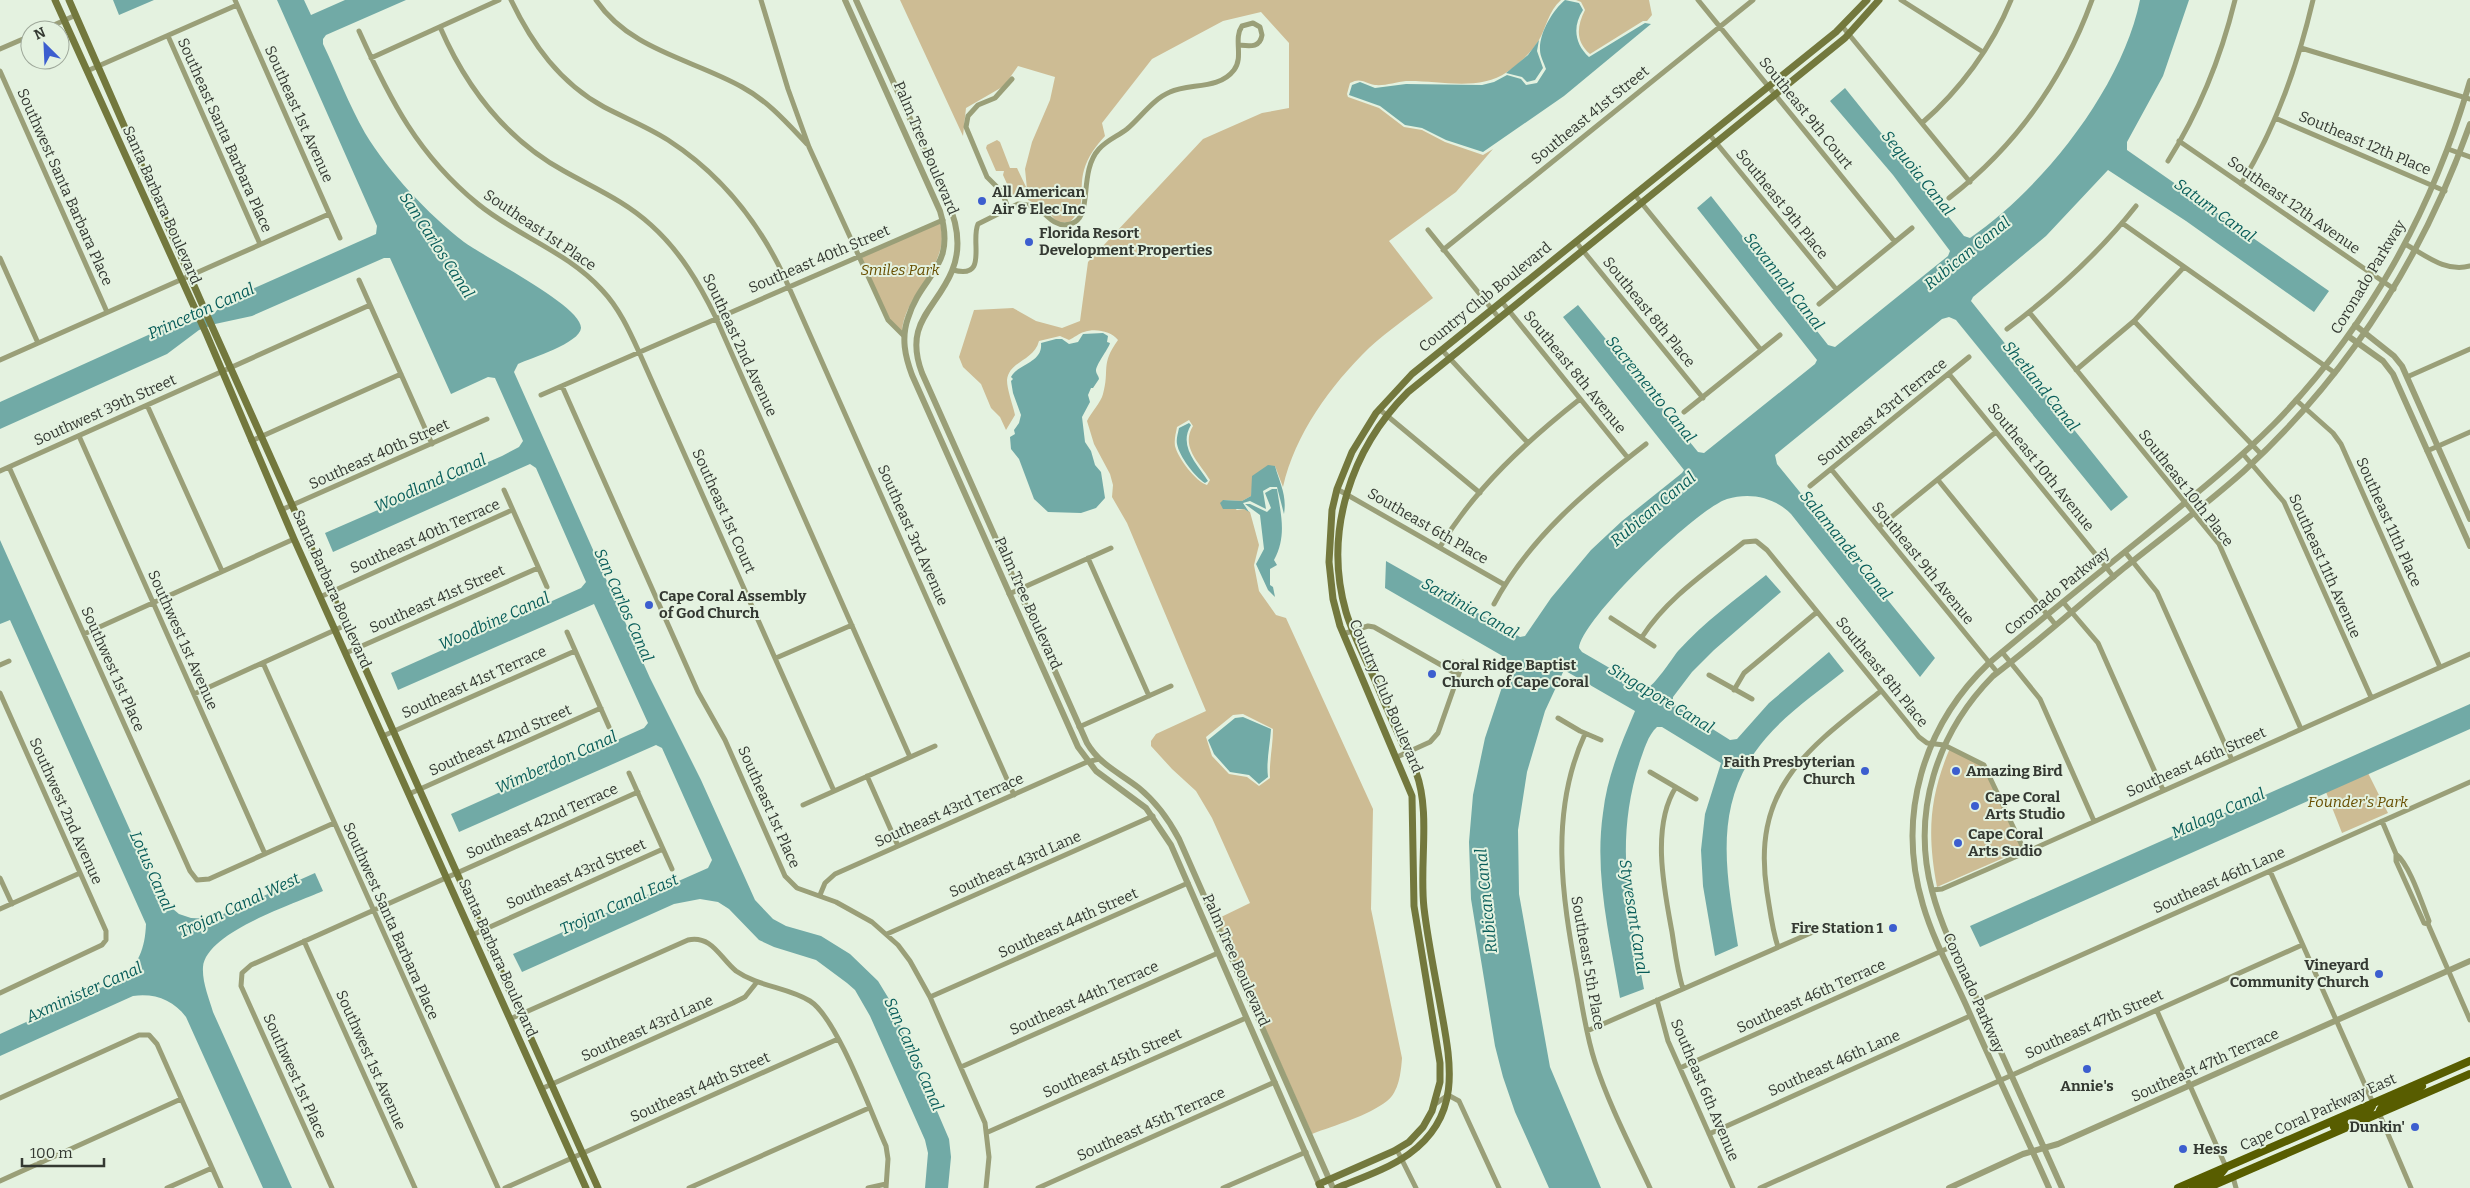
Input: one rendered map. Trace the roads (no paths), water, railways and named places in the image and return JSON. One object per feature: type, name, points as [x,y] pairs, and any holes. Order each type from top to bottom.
[{"type":"main road","name":"Santa Barbara Boulevard","points":[[55,0],[64,20]]},
{"type":"main road","name":"Santa Barbara Boulevard","points":[[69,0],[213,330],[232,368],[598,1188]]},
{"type":"main road","name":"Country Club Boulevard","points":[[1320,1186],[1329,1180],[1397,1150],[1409,1142],[1423,1127],[1434,1105],[1440,1082],[1440,1063],[1415,915],[1411,861],[1413,802],[1411,789],[1343,634],[1333,599],[1329,562],[1331,520],[1337,489],[1357,442],[1379,409],[1401,385],[1842,26],[1867,0]]},
{"type":"main road","name":"Country Club Boulevard","points":[[1337,1188],[1402,1158],[1432,1131],[1448,1095],[1450,1059],[1425,914],[1421,874],[1423,803],[1419,782],[1352,630],[1344,602],[1338,563],[1340,527],[1346,494],[1368,443],[1387,414],[1408,392],[1849,34],[1879,0]]},
{"type":"main road","name":"Santa Barbara Boulevard","points":[[70,33],[180,280],[206,333],[281,510],[586,1188]]},
{"type":"main road","points":[[130,169],[142,164]]},
{"type":"main road","points":[[1415,915],[1425,914]]},
{"type":"main road","points":[[1424,972],[1434,970]]},
{"type":"main road","name":"Cape Coral Parkway East","points":[[2178,1188],[2470,1061]]},
{"type":"main road","name":"Cape Coral Parkway East","points":[[2207,1188],[2470,1074]]},
{"type":"main road","points":[[2380,1113],[2383,1106],[2418,1088],[2428,1079]]},
{"type":"main road","points":[[2324,1137],[2330,1130],[2370,1111],[2373,1103]]},
{"type":"main road","points":[[2233,1177],[2237,1168],[2272,1151],[2282,1142]]},
{"type":"main road","points":[[2193,1188],[2218,1177],[2226,1167]]},
{"type":"street","points":[[371,58],[500,0]]},
{"type":"street","name":"Southeast 3rd Avenue","points":[[511,0],[540,51],[568,82],[603,106],[669,140],[705,168],[726,188],[767,243],[788,286],[1014,795]]},
{"type":"street","points":[[596,0],[618,25],[642,41],[754,94],[776,112],[809,147]]},
{"type":"street","points":[[761,0],[788,89],[809,147],[888,320],[904,336]]},
{"type":"street","name":"Palm Tree Boulevard","points":[[845,0],[943,220],[945,244],[940,265],[911,310],[904,336],[905,351],[912,375],[1070,731],[1087,762],[1137,800],[1153,816],[1171,845],[1320,1186]]},
{"type":"street","name":"Palm Tree Boulevard","points":[[856,0],[953,215],[958,244],[953,270],[925,313],[918,332],[916,350],[920,365],[1087,743],[1099,759],[1138,787],[1160,810],[1179,839],[1333,1188]]},
{"type":"street","name":"Southeast 9th Court","points":[[1698,0],[1895,242]]},
{"type":"street","name":"Southeast 41st Street","points":[[1443,250],[1753,0]]},
{"type":"street","points":[[1902,0],[1983,52]]},
{"type":"street","points":[[1922,123],[1953,92],[1983,52],[2011,0]]},
{"type":"street","points":[[1949,198],[1970,182],[2014,138],[2040,103],[2070,53],[2092,0]]},
{"type":"street","points":[[2168,161],[2180,141],[2211,75],[2235,0]]},
{"type":"street","points":[[2241,184],[2275,118],[2301,48],[2313,0]]},
{"type":"street","points":[[87,71],[168,36],[236,2]]},
{"type":"street","name":"Southeast 1st Avenue","points":[[236,2],[340,238]]},
{"type":"street","points":[[64,20],[76,15]]},
{"type":"street","points":[[1253,23],[1260,27],[1262,35],[1259,43],[1253,46],[1239,45],[1238,34],[1242,26],[1253,23]]},
{"type":"street","points":[[1842,26],[1970,182]]},
{"type":"street","name":"Southeast 2nd Avenue","points":[[440,27],[465,76],[501,123],[544,159],[618,200],[650,224],[686,264],[716,318],[910,757]]},
{"type":"street","name":"Southeast 1st Place","points":[[359,31],[399,112],[419,142],[443,171],[494,216],[561,256],[586,274],[603,291],[619,312],[640,352]]},
{"type":"street","name":"Southeast Santa Barbara Place","points":[[168,36],[260,244]]},
{"type":"street","points":[[0,49],[20,40]]},
{"type":"street","name":"Palm Tree Boulevard","points":[[953,270],[962,272],[971,269],[977,259],[976,229],[978,224],[1008,208],[1023,203],[1032,204],[1037,206],[1053,222],[1064,225],[1075,222],[1084,211],[1086,177],[1090,161],[1101,147],[1125,130],[1169,92],[1199,87],[1225,78],[1233,71],[1238,58],[1239,45]]},
{"type":"street","points":[[2301,48],[2468,99]]},
{"type":"street","name":"Southwest Santa Barbara Place","points":[[0,71],[107,312]]},
{"type":"street","points":[[1008,208],[1002,192],[987,177],[966,126],[968,116],[978,105],[995,98],[1012,79]]},
{"type":"street","name":"Coronado Parkway","points":[[2049,1188],[1970,1016],[1922,904],[1912,848],[1912,822],[1917,787],[1930,744],[1958,696],[1988,662],[2185,504],[2243,454],[2296,400],[2325,366],[2348,336],[2405,244],[2433,186],[2468,99],[2470,81]]},
{"type":"street","name":"Southeast 12th Place","points":[[2275,118],[2445,191]]},
{"type":"street","name":"Coronado Parkway","points":[[2062,1188],[1953,946],[1932,890],[1925,855],[1925,822],[1931,784],[1944,744],[1972,698],[1997,672],[2193,513],[2261,454],[2306,408],[2358,344],[2394,289],[2416,250],[2445,191],[2470,124]]},
{"type":"street","name":"Southeast 9th Place","points":[[1709,134],[1836,290]]},
{"type":"street","name":"Southeast 12th Avenue","points":[[2180,141],[2394,289]]},
{"type":"street","points":[[2448,149],[2470,157]]},
{"type":"street","points":[[1635,194],[1761,350]]},
{"type":"street","points":[[2007,329],[2069,278],[2136,206]]},
{"type":"street","points":[[0,360],[329,214]]},
{"type":"street","points":[[943,220],[953,215]]},
{"type":"street","name":"Southeast 40th Street","points":[[541,396],[788,286],[943,220]]},
{"type":"street","points":[[2122,223],[2334,373]]},
{"type":"street","points":[[1819,304],[1912,228]]},
{"type":"street","name":"Southeast 8th Avenue","points":[[1428,230],[1499,318]]},
{"type":"street","name":"Southeast 8th Place","points":[[1576,242],[1703,398]]},
{"type":"street","points":[[2405,244],[2447,267],[2462,268],[2470,266]]},
{"type":"street","points":[[0,258],[38,343]]},
{"type":"street","points":[[940,265],[953,270]]},
{"type":"street","points":[[2076,370],[2134,321],[2184,267]]},
{"type":"street","points":[[359,280],[432,444]]},
{"type":"street","points":[[926,287],[937,295]]},
{"type":"street","name":"Southeast 8th Avenue","points":[[1502,302],[1628,458]]},
{"type":"street","name":"Southwest 39th Street","points":[[0,471],[370,305]]},
{"type":"street","name":"Southeast 10th Place","points":[[2029,312],[2222,550],[2302,729]]},
{"type":"street","points":[[2134,321],[2261,454]]},
{"type":"street","points":[[2355,325],[2394,356],[2407,377],[2470,519]]},
{"type":"street","points":[[1684,412],[1780,335]]},
{"type":"street","points":[[2348,336],[2383,361],[2393,374],[2470,546]]},
{"type":"street","points":[[2407,377],[2470,349]]},
{"type":"street","points":[[1442,350],[1528,443]]},
{"type":"street","name":"Southeast 1st Court","points":[[640,352],[834,791]]},
{"type":"street","name":"Southeast 43rd Terrace","points":[[1810,486],[1970,357]]},
{"type":"street","points":[[251,441],[401,374]]},
{"type":"street","name":"Southeast 10th Avenue","points":[[1949,374],[2114,577]]},
{"type":"street","name":"Southeast 1st Place","points":[[562,386],[698,692],[725,740],[785,876],[797,888],[820,895],[852,909],[887,934],[910,961],[930,997],[988,1132],[989,1157],[986,1188]]},
{"type":"street","points":[[1440,548],[1480,492],[1528,443],[1580,399]]},
{"type":"street","name":"Southeast 11th Place","points":[[2296,400],[2333,434],[2341,444],[2440,667]]},
{"type":"street","points":[[148,405],[222,571]]},
{"type":"street","points":[[1379,409],[1480,492]]},
{"type":"street","name":"Southeast 40th Street","points":[[281,510],[487,420]]},
{"type":"street","points":[[1879,527],[1996,432]]},
{"type":"street","points":[[2427,451],[2470,432]]},
{"type":"street","name":"Southwest 1st Avenue","points":[[79,436],[265,854]]},
{"type":"street","points":[[1494,604],[1505,585],[1556,521],[1592,487],[1646,444]]},
{"type":"street","name":"Southeast 11th Avenue","points":[[2243,454],[2284,502],[2371,697]]},
{"type":"street","name":"Southwest 1st Place","points":[[10,467],[190,871],[197,880],[209,879],[265,854]]},
{"type":"street","name":"Southeast 9th Avenue","points":[[1831,469],[1997,672]]},
{"type":"street","points":[[1938,480],[2055,624]]},
{"type":"street","name":"Southeast 6th Place","points":[[1337,489],[1505,585]]},
{"type":"street","points":[[504,490],[546,588]]},
{"type":"street","name":"Southeast 40th Terrace","points":[[320,597],[512,510]]},
{"type":"street","points":[[84,634],[294,538]]},
{"type":"street","name":"Southeast 8th Place","points":[[1642,637],[1651,623],[1677,598],[1744,542],[1756,541],[1767,550],[1919,737],[1930,744],[1944,744],[1978,761],[1988,770],[2025,852]]},
{"type":"street","points":[[1009,594],[1111,548]]},
{"type":"street","points":[[2125,552],[2158,592],[2232,760]]},
{"type":"street","points":[[1088,558],[1149,696]]},
{"type":"street","name":"Southeast 41st Street","points":[[346,653],[538,568]]},
{"type":"street","points":[[2063,602],[2098,643],[2163,790]]},
{"type":"street","points":[[1734,690],[1744,673],[1818,612]]},
{"type":"street","points":[[1611,618],[1654,646]]},
{"type":"street","points":[[194,694],[346,625]]},
{"type":"street","points":[[776,658],[852,625]]},
{"type":"street","points":[[1343,634],[1352,630],[1374,627],[1458,674]]},
{"type":"street","points":[[567,632],[609,727]]},
{"type":"street","name":"Southeast 41st Terrace","points":[[383,736],[575,650]]},
{"type":"street","points":[[2002,652],[2040,699],[2094,821]]},
{"type":"street","name":"Southeast 46th Street","points":[[1932,890],[1942,888],[2025,852],[2470,654]]},
{"type":"street","points":[[0,665],[9,662]]},
{"type":"street","points":[[1397,757],[1430,742],[1438,733],[1463,662]]},
{"type":"street","name":"Southwest Santa Barbara Place","points":[[263,663],[498,1188]]},
{"type":"street","points":[[1709,675],[1752,700]]},
{"type":"street","points":[[1070,731],[1171,686]]},
{"type":"street","points":[[1778,947],[1769,908],[1763,864],[1765,832],[1772,807],[1783,784],[1799,761],[1828,734],[1881,691]]},
{"type":"street","name":"Southwest 2nd Avenue","points":[[0,693],[106,931],[106,940],[102,945],[0,993]]},
{"type":"street","name":"Southeast 42nd Street","points":[[410,794],[601,708]]},
{"type":"street","points":[[1558,718],[1585,734],[1601,740]]},
{"type":"street","name":"Southeast 5th Place","points":[[1585,734],[1574,764],[1565,805],[1561,865],[1567,923],[1587,1031],[1598,1070],[1650,1188]]},
{"type":"street","points":[[802,805],[935,746]]},
{"type":"street","name":"Southeast 43rd Terrace","points":[[820,895],[829,878],[1087,762],[1099,759]]},
{"type":"street","points":[[1650,772],[1696,799]]},
{"type":"street","points":[[629,773],[672,869]]},
{"type":"street","points":[[867,776],[898,846]]},
{"type":"street","name":"Southeast 46th Lane","points":[[1978,1001],[2470,782]]},
{"type":"street","points":[[1676,788],[1667,807],[1662,867],[1676,959],[1683,989]]},
{"type":"street","name":"Southeast 42nd Terrace","points":[[242,974],[251,966],[456,872],[638,792]]},
{"type":"street","points":[[1153,816],[1160,810]]},
{"type":"street","name":"Southeast 43rd Lane","points":[[887,934],[1153,816]]},
{"type":"street","points":[[2382,821],[2396,854],[2396,861],[2424,923],[2428,924],[2470,1020]]},
{"type":"street","points":[[265,854],[334,823]]},
{"type":"street","name":"Southeast 43rd Street","points":[[472,935],[663,849]]},
{"type":"street","points":[[2270,871],[2373,1103]]},
{"type":"street","points":[[0,910],[80,873]]},
{"type":"street","points":[[0,878],[12,904]]},
{"type":"street","points":[[1188,884],[1197,879]]},
{"type":"street","name":"Southeast 44th Street","points":[[930,997],[1188,884]]},
{"type":"street","points":[[1587,1031],[1813,932]]},
{"type":"street","points":[[510,1019],[688,940],[698,938],[710,944],[736,970],[756,982],[794,994],[811,1002],[825,1014],[838,1039],[887,1152],[886,1186],[868,1188]]},
{"type":"street","name":"Southwest 1st Avenue","points":[[304,942],[415,1188]]},
{"type":"street","name":"Southeast 47th Street","points":[[1760,1188],[2302,945]]},
{"type":"street","name":"Southeast 46th Terrace","points":[[1680,1068],[1953,946]]},
{"type":"street","points":[[1218,953],[1227,949]]},
{"type":"street","name":"Southeast 44th Terrace","points":[[961,1067],[1218,953]]},
{"type":"street","name":"Southeast 47th Terrace","points":[[1949,1188],[2032,1152],[2058,1144],[2470,960]]},
{"type":"street","name":"Southwest 1st Place","points":[[242,974],[241,986],[332,1188]]},
{"type":"street","name":"Southeast 43rd Lane","points":[[541,1088],[745,997],[756,982]]},
{"type":"street","name":"Southeast 6th Avenue","points":[[1657,1000],[1668,1042],[1733,1188]]},
{"type":"street","points":[[2157,1011],[2226,1167]]},
{"type":"street","points":[[1246,1018],[1256,1014]]},
{"type":"street","points":[[1970,1016],[1980,1018],[1988,1033],[1994,1037]]},
{"type":"street","name":"Southeast 46th Lane","points":[[1709,1134],[1970,1016]]},
{"type":"street","name":"Southeast 45th Street","points":[[988,1132],[1246,1018]]},
{"type":"street","points":[[0,1098],[139,1035],[148,1035],[156,1044],[221,1188]]},
{"type":"street","name":"Southeast 44th Street","points":[[505,1188],[838,1039]]},
{"type":"street","points":[[1275,1082],[1284,1078]]},
{"type":"street","name":"Southeast 45th Terrace","points":[[1038,1188],[1275,1082]]},
{"type":"street","points":[[1434,1105],[1448,1095],[1459,1101],[1499,1188]]},
{"type":"street","points":[[0,1181],[181,1099]]},
{"type":"street","points":[[689,1188],[869,1108]]},
{"type":"street","points":[[2380,1113],[2409,1187]]},
{"type":"street","points":[[1223,1188],[1315,1148]]},
{"type":"street","points":[[1397,1150],[1416,1188]]},
{"type":"street","points":[[167,1188],[212,1168]]},
{"type":"street","points":[[2233,1177],[2236,1188]]},
{"type":"water","points":[[113,0],[154,0],[119,15]]},
{"type":"water","name":"San Carlos Canal","points":[[277,0],[304,0],[311,15],[345,0],[406,0],[326,35],[323,39],[323,44],[348,100],[375,148],[423,206],[464,242],[550,295],[566,307],[577,319],[581,328],[579,334],[554,349],[518,364],[514,372],[650,678],[701,780],[755,900],[773,919],[786,926],[821,936],[850,954],[878,981],[889,999],[949,1139],[951,1157],[948,1188],[925,1188],[928,1153],[925,1140],[870,1016],[855,990],[816,960],[774,947],[759,940],[729,909],[718,902],[700,899],[674,904],[522,972],[513,954],[708,868],[712,860],[662,748],[656,745],[459,832],[451,814],[644,728],[648,723],[594,604],[398,690],[391,673],[581,588],[586,582],[536,468],[530,464],[333,552],[325,533],[502,456],[519,447],[523,441],[495,378],[488,377],[451,394],[390,258],[384,258],[252,316],[215,324],[199,330],[167,354],[0,429],[0,402],[157,331],[195,322],[214,314],[223,302],[376,234],[377,226]]},
{"type":"water","points":[[1565,0],[1579,3],[1583,10],[1576,29],[1578,41],[1589,57],[1645,23],[1651,24],[1564,96],[1483,152],[1446,140],[1422,128],[1405,125],[1380,106],[1349,95],[1352,85],[1360,82],[1375,88],[1406,84],[1482,85],[1494,82],[1507,75],[1521,79],[1526,85],[1537,83],[1546,69],[1540,52],[1540,43],[1544,29]]},
{"type":"water","points":[[2140,0],[2189,0],[2163,76],[2127,142],[2127,150],[2329,291],[2314,312],[2186,221],[2108,170],[2046,236],[1973,297],[1971,301],[2128,497],[2111,511],[1956,320],[1949,317],[1942,319],[1775,455],[1777,464],[1935,658],[1920,677],[1791,514],[1769,500],[1753,496],[1727,499],[1712,507],[1692,522],[1643,566],[1599,613],[1585,633],[1579,648],[1582,652],[1646,689],[1654,683],[1678,651],[1699,630],[1766,575],[1781,592],[1714,650],[1692,672],[1673,697],[1673,703],[1676,706],[1730,740],[1737,739],[1769,703],[1829,652],[1844,671],[1793,711],[1766,738],[1749,762],[1737,787],[1730,812],[1727,864],[1738,946],[1715,956],[1703,886],[1701,850],[1705,814],[1721,763],[1662,727],[1657,727],[1651,734],[1640,761],[1632,790],[1626,847],[1629,903],[1644,989],[1620,998],[1604,906],[1600,859],[1601,836],[1605,800],[1611,774],[1635,711],[1564,670],[1545,711],[1527,772],[1518,830],[1519,894],[1550,1067],[1601,1188],[1549,1188],[1515,1112],[1503,1077],[1495,1046],[1471,899],[1469,842],[1473,795],[1485,738],[1510,663],[1506,658],[1385,588],[1386,561],[1520,637],[1525,636],[1551,598],[1591,550],[1622,521],[1684,470],[1563,317],[1578,305],[1698,452],[1704,453],[1815,364],[1817,360],[1697,208],[1711,196],[1828,345],[1835,347],[1948,256],[1950,251],[1893,175],[1830,101],[1845,88],[1964,236],[1970,238],[1998,217],[2025,192],[2076,133],[2098,101],[2116,67],[2131,33]]},
{"type":"water","points":[[1539,40],[1537,51],[1543,68],[1535,80],[1527,82],[1522,77],[1506,73],[1528,55]]},
{"type":"water","points":[[1103,333],[1108,336],[1107,342],[1110,343],[1097,368],[1096,372],[1099,379],[1091,388],[1088,395],[1090,402],[1082,417],[1085,442],[1091,451],[1095,465],[1101,472],[1105,498],[1096,508],[1081,513],[1048,512],[1034,499],[1019,459],[1011,449],[1010,437],[1015,434],[1014,430],[1019,423],[1021,415],[1013,393],[1011,381],[1013,379],[1011,377],[1038,355],[1041,350],[1041,343],[1062,339],[1069,344],[1078,342],[1083,334]]},
{"type":"water","points":[[1189,423],[1191,425],[1187,440],[1188,447],[1194,461],[1208,481],[1205,483],[1188,466],[1178,449],[1177,438],[1179,428]]},
{"type":"water","points":[[1268,465],[1275,466],[1281,484],[1284,495],[1284,514],[1277,487],[1270,487],[1263,491],[1266,509],[1250,501],[1243,503],[1249,512],[1244,509],[1223,509],[1220,503],[1223,500],[1242,501],[1251,496],[1252,476]]},
{"type":"water","points":[[1272,489],[1277,489],[1282,525],[1281,542],[1274,560],[1277,565],[1270,569],[1270,585],[1273,587],[1275,597],[1268,590],[1256,564],[1264,549],[1260,515],[1245,504],[1250,504],[1267,512],[1271,508],[1265,493]]},
{"type":"water","points":[[0,540],[161,899],[179,914],[191,918],[212,919],[315,873],[323,891],[253,921],[235,931],[219,942],[208,954],[203,967],[205,984],[213,1012],[292,1188],[263,1188],[186,1017],[175,1006],[163,999],[141,995],[133,996],[0,1056],[0,1034],[118,980],[125,975],[140,956],[146,924],[10,620],[0,624]]},
{"type":"water","points":[[2470,704],[2470,729],[1980,947],[1970,926]]},
{"type":"water","points":[[1243,717],[1271,729],[1268,777],[1259,784],[1249,775],[1230,772],[1214,754],[1208,740],[1235,718]]},
{"type":"place","name":"All American Air & Elec Inc","points":[[982,201]]},
{"type":"place","name":"Florida Resort Development Properties","points":[[1029,242]]},
{"type":"place","name":"Cape Coral Assembly of God Church","points":[[649,605]]},
{"type":"place","name":"Coral Ridge Baptist Church of Cape Coral","points":[[1432,674]]},
{"type":"place","name":"Faith Presbyterian Church","points":[[1865,771]]},
{"type":"place","name":"Amazing Bird","points":[[1956,771]]},
{"type":"place","name":"Cape Coral Arts Studio","points":[[1975,806]]},
{"type":"place","name":"Cape Coral Arts Sudio","points":[[1958,843]]},
{"type":"place","name":"Fire Station 1","points":[[1893,928]]},
{"type":"place","name":"Vineyard Community Church","points":[[2379,974]]},
{"type":"place","name":"Annie's","points":[[2087,1069]]},
{"type":"place","name":"Dunkin'","points":[[2415,1127]]},
{"type":"place","name":"Hess","points":[[2183,1149]]},
{"type":"water label","name":"Sequoia Canal","points":[[1918,173]]},
{"type":"water label","name":"Saturn Canal","points":[[2215,210]]},
{"type":"water label","name":"Rubican Canal","points":[[1967,253]]},
{"type":"water label","name":"Savannah Canal","points":[[1784,281]]},
{"type":"water label","name":"Princeton Canal","points":[[201,311]]},
{"type":"water label","name":"Shetland Canal","points":[[2041,386]]},
{"type":"water label","name":"Sacremento Canal","points":[[1651,389]]},
{"type":"water label","name":"Woodland Canal","points":[[430,483]]},
{"type":"water label","name":"Rubican Canal","points":[[1653,509]]},
{"type":"water label","name":"Salamander Canal","points":[[1846,545]]},
{"type":"water label","name":"Sardinia Canal","points":[[1470,608]]},
{"type":"water label","name":"Woodbine Canal","points":[[494,621]]},
{"type":"water label","name":"Singapore Canal","points":[[1661,698]]},
{"type":"water label","name":"Wimberdon Canal","points":[[556,762]]},
{"type":"water label","name":"Malaga Canal","points":[[2218,813]]},
{"type":"water label","name":"Lotus Canal","points":[[152,871]]},
{"type":"water label","name":"Rubican Canal","points":[[1486,901]]},
{"type":"water label","name":"Trojan Canal East","points":[[619,904]]},
{"type":"water label","name":"Trojan Canal West","points":[[239,905]]},
{"type":"water label","name":"Styvesant Canal","points":[[1634,917]]},
{"type":"water label","name":"Axminister Canal","points":[[84,992]]},
{"type":"park label","name":"Smiles Park","points":[[900,270]]},
{"type":"park label","name":"Founder's Park","points":[[2358,802]]}]
